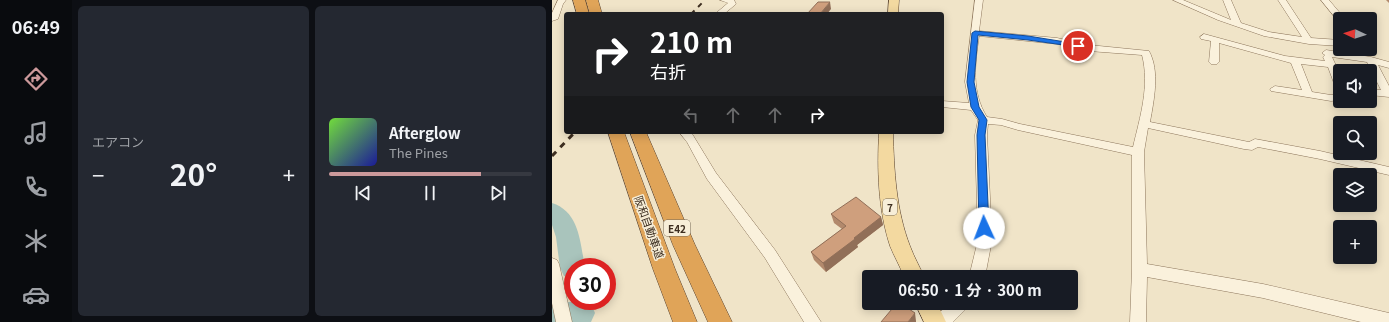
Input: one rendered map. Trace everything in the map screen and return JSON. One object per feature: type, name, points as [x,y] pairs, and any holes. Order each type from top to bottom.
[{"type":"highway","points":[[579,0],[582,12]]},
{"type":"highway","points":[[592,0],[595,12]]},
{"type":"highway","name":"阪和自動車道","points":[[617,134],[664,269],[685,322]]},
{"type":"highway","name":"E42","points":[[639,134],[684,245],[720,322]]},
{"type":"main road","points":[[893,12],[894,0]]},
{"type":"main road","name":"7","points":[[886,134],[885,166],[891,210],[900,246],[911,270]]},
{"type":"main road","points":[[929,310],[935,322]]},
{"type":"street","points":[[552,19],[554,19],[559,3],[562,0]]},
{"type":"street","points":[[722,12],[732,4],[731,1],[724,0]]},
{"type":"street","points":[[979,0],[970,82],[975,107],[983,120],[981,135],[985,240],[979,270]]},
{"type":"street","points":[[1177,0],[1266,34],[1333,43]]},
{"type":"street","points":[[1227,0],[1237,24]]},
{"type":"street","points":[[1282,0],[1313,41],[1326,53],[1332,65]]},
{"type":"street","points":[[1324,0],[1335,12]]},
{"type":"street","points":[[975,33],[1057,41],[1089,48],[1146,53],[1150,68],[1149,98],[1145,124],[1138,152],[1140,269],[1138,322]]},
{"type":"street","points":[[1204,37],[1295,61],[1332,65]]},
{"type":"street","points":[[1214,62],[1215,40]]},
{"type":"street","points":[[1326,53],[1371,60],[1389,65]]},
{"type":"street","points":[[1371,60],[1388,94]]},
{"type":"street","points":[[1295,61],[1308,94]]},
{"type":"street","points":[[1276,89],[1333,96]]},
{"type":"street","points":[[1377,93],[1388,94]]},
{"type":"street","points":[[944,104],[975,107]]},
{"type":"street","points":[[983,120],[1002,122],[1018,127],[1138,152]]},
{"type":"street","points":[[1145,124],[1244,145],[1252,146],[1255,143],[1320,155],[1389,171]]},
{"type":"street","points":[[686,134],[692,141],[711,176],[770,254],[813,322]]},
{"type":"street","points":[[552,264],[563,318]]},
{"type":"street","points":[[1140,269],[1263,291],[1389,321]]},
{"type":"street","points":[[939,322],[955,310]]},
{"type":"building","points":[[818,2],[830,2],[822,12],[809,12]]},
{"type":"building","points":[[856,197],[881,217],[823,263],[811,252],[846,226],[831,214]]},
{"type":"building","points":[[891,310],[910,310],[915,313],[908,322],[881,322]]},
{"type":"waterway","points":[[552,212],[563,223],[566,230],[571,258]]},
{"type":"waterway","points":[[552,317],[581,313]]},
{"type":"railway","points":[[693,12],[705,0]]},
{"type":"railway","points":[[552,156],[573,134]]},
{"type":"route","points":[[984,228],[981,135],[983,120],[975,107],[970,82],[975,33],[1057,41],[1078,46]]}]
